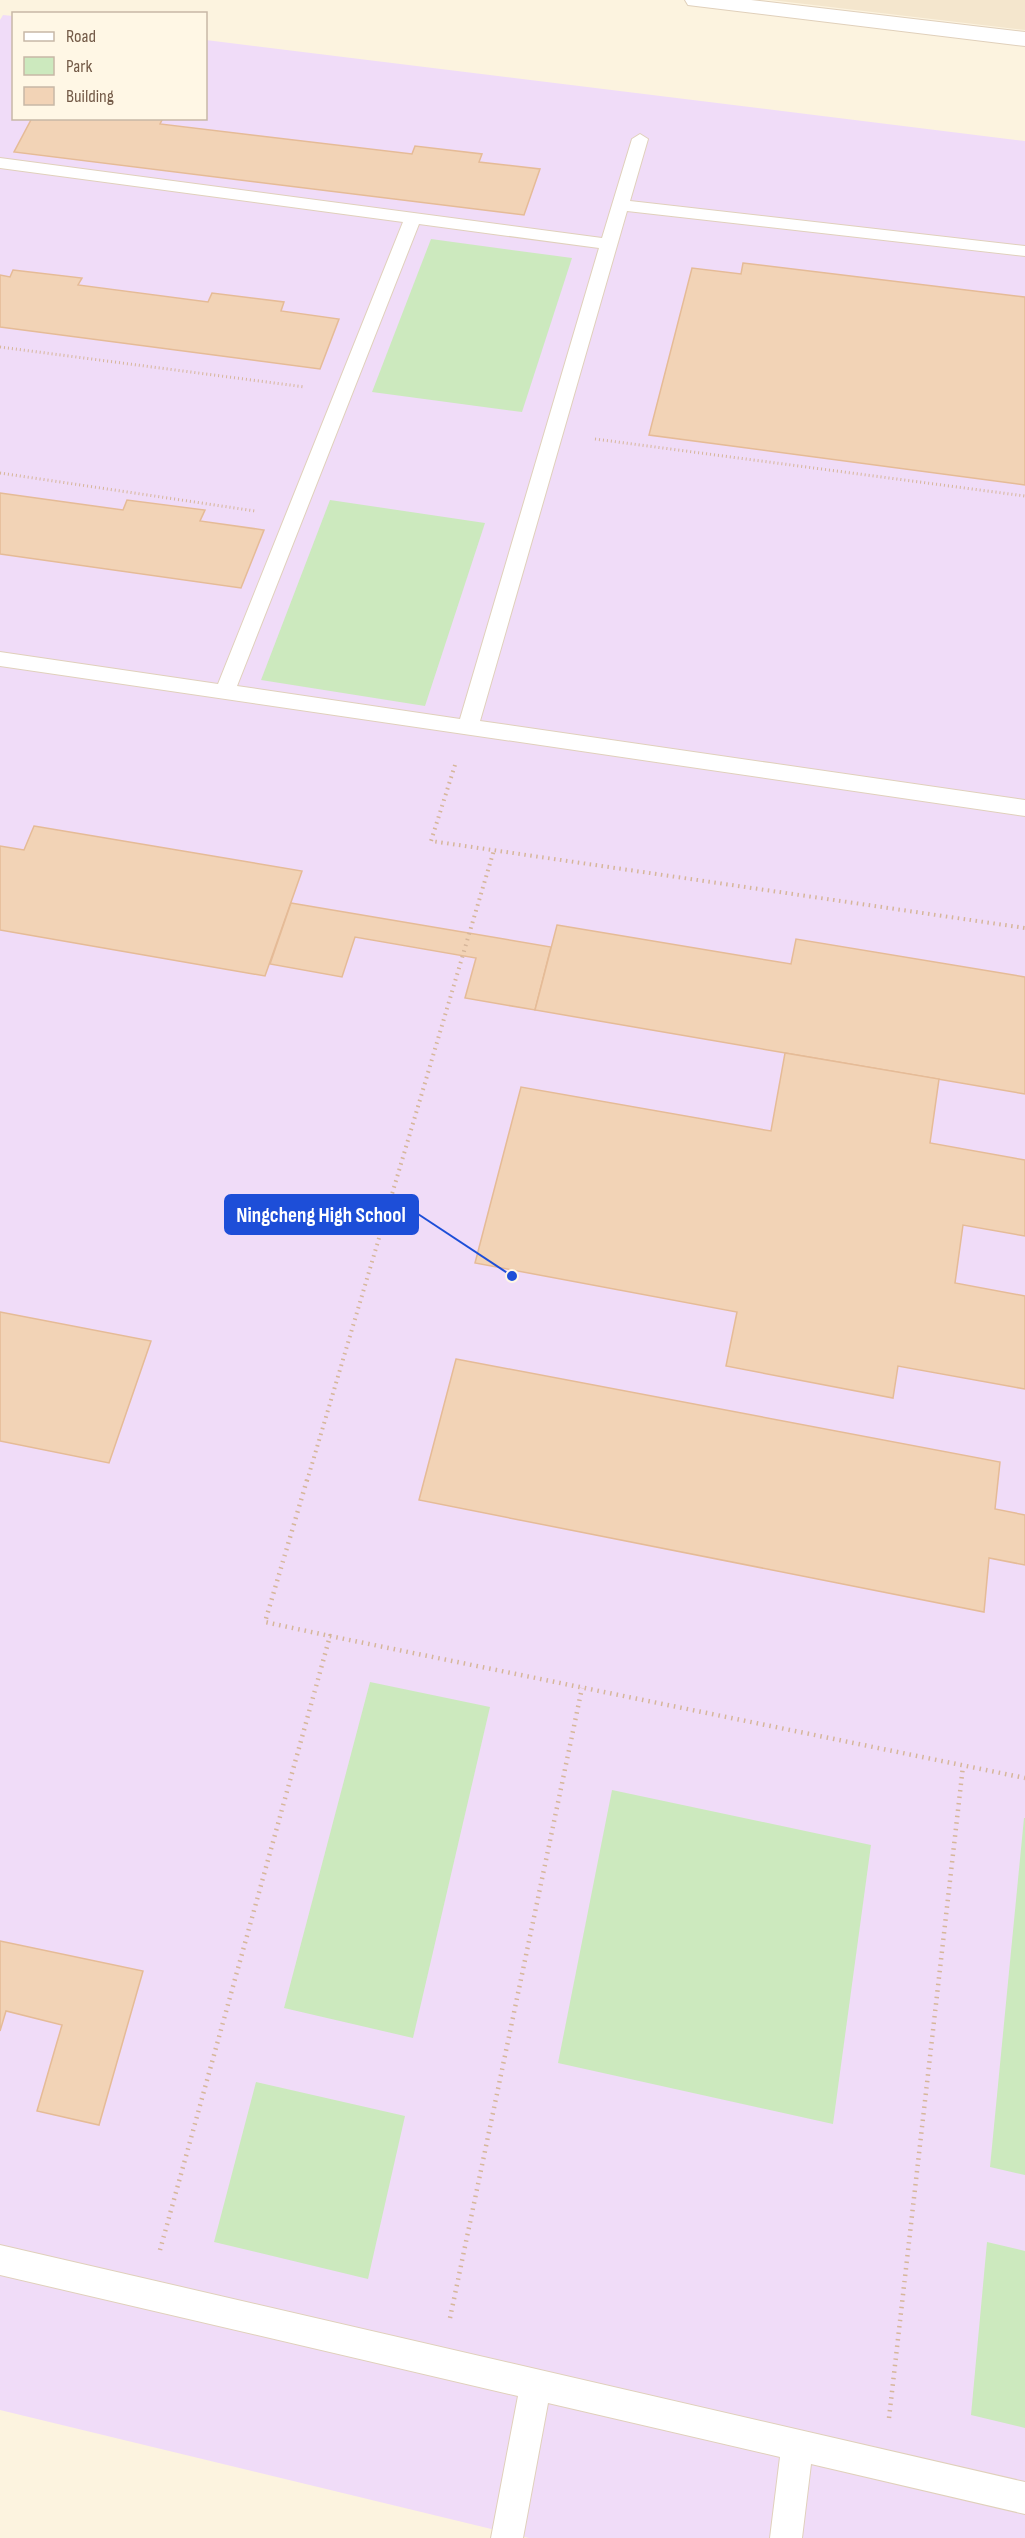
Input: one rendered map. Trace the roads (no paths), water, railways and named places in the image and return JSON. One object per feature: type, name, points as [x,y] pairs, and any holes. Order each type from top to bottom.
[{"type":"street","points":[[696,0],[1025,39]]},
{"type":"lane","points":[[468,727],[640,139]]},
{"type":"lane","points":[[0,163],[609,244]]},
{"type":"lane","points":[[621,205],[1025,251]]},
{"type":"lane","points":[[225,692],[413,218]]},
{"type":"lane","points":[[0,659],[1025,808]]},
{"type":"lane","points":[[0,2260],[1025,2498]]},
{"type":"lane","points":[[507,2538],[536,2384]]},
{"type":"lane","points":[[786,2538],[798,2444]]},
{"type":"place","name":"Ningcheng High School","points":[[512,1276]]}]
